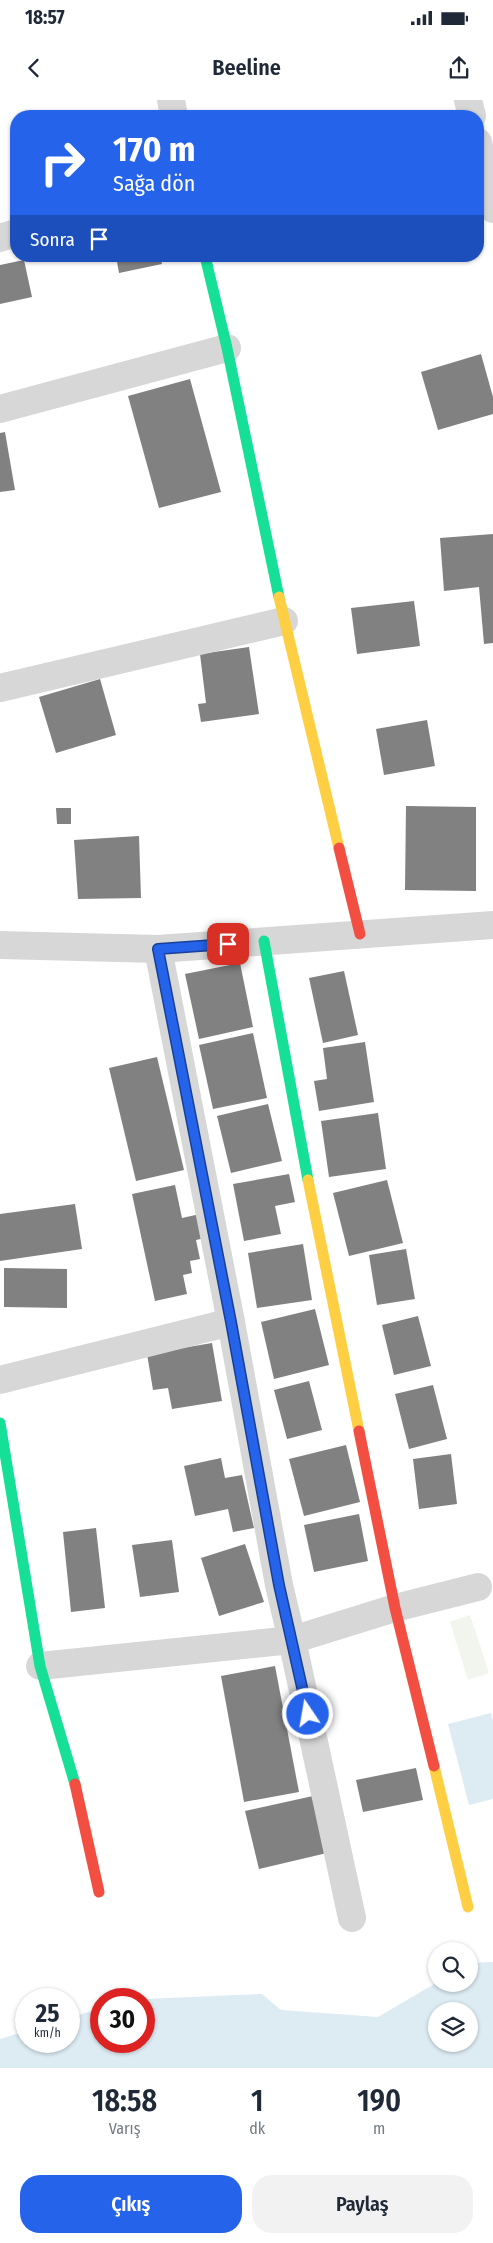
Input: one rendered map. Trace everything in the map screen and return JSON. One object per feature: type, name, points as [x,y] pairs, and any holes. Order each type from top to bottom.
[{"type":"street","points":[[484,168],[493,208]]},
{"type":"street","points":[[206,262],[228,348],[284,621],[360,934]]},
{"type":"street","points":[[0,409],[228,348]]},
{"type":"street","points":[[0,688],[284,621]]},
{"type":"street","points":[[0,945],[158,949],[493,924]]},
{"type":"street","points":[[264,941],[304,1159],[395,1608],[468,1907]]},
{"type":"street","points":[[158,949],[231,1322],[279,1585],[352,1918]]},
{"type":"street","points":[[0,1380],[231,1322]]},
{"type":"street","points":[[0,1422],[40,1666],[79,1798],[99,1892]]},
{"type":"street","points":[[40,1666],[292,1640],[395,1608],[478,1587]]},
{"type":"shaded area","points":[[470,1615],[489,1673],[468,1680],[450,1622]]},
{"type":"shaded area","points":[[491,1713],[493,1721],[493,1799],[469,1805],[448,1724]]},
{"type":"shaded area","points":[[493,1962],[493,2068],[0,2068],[0,2039],[15,2034],[15,2053],[80,2053],[80,2015],[90,2011],[90,2053],[155,2053],[155,1999],[262,1994],[281,2010],[378,2017],[428,1988],[428,1992],[478,1992],[478,1963]]},
{"type":"building","points":[[24,262],[32,297],[0,304],[0,265]]},
{"type":"building","points":[[117,262],[162,262],[162,264],[119,273]]},
{"type":"building","points":[[481,354],[493,397],[493,414],[438,430],[421,372]]},
{"type":"building","points":[[190,379],[221,492],[159,508],[128,396]]},
{"type":"building","points":[[5,432],[15,490],[0,492],[0,433]]},
{"type":"building","points":[[493,534],[493,643],[484,644],[479,587],[444,591],[440,538]]},
{"type":"building","points":[[414,601],[420,646],[357,654],[351,608]]},
{"type":"building","points":[[249,647],[259,714],[201,722],[198,704],[206,703],[200,654]]},
{"type":"building","points":[[100,679],[116,735],[56,753],[39,697]]},
{"type":"building","points":[[427,720],[435,766],[384,775],[376,729]]},
{"type":"building","points":[[406,806],[476,807],[476,891],[405,890]]},
{"type":"building","points":[[56,808],[71,808],[71,824],[57,824]]},
{"type":"building","points":[[139,836],[141,898],[78,899],[74,840]]},
{"type":"building","points":[[240,963],[253,1027],[199,1039],[185,974]]},
{"type":"building","points":[[344,971],[358,1035],[323,1043],[309,978]]},
{"type":"building","points":[[253,1033],[267,1098],[213,1109],[199,1045]]},
{"type":"building","points":[[365,1042],[374,1102],[319,1111],[314,1081],[327,1079],[323,1048]]},
{"type":"building","points":[[157,1057],[184,1170],[136,1181],[109,1068]]},
{"type":"building","points":[[268,1104],[282,1161],[231,1173],[217,1116]]},
{"type":"building","points":[[378,1113],[386,1169],[329,1177],[321,1121]]},
{"type":"building","points":[[289,1174],[295,1202],[275,1206],[281,1234],[244,1241],[233,1184]]},
{"type":"building","points":[[387,1180],[403,1243],[349,1256],[333,1193]]},
{"type":"building","points":[[175,1185],[182,1218],[200,1214],[205,1238],[196,1240],[200,1259],[190,1261],[192,1273],[183,1275],[187,1294],[155,1301],[132,1194]]},
{"type":"building","points":[[75,1204],[82,1249],[0,1261],[0,1214]]},
{"type":"building","points":[[303,1244],[312,1300],[257,1308],[248,1253]]},
{"type":"building","points":[[406,1249],[415,1299],[377,1305],[369,1255]]},
{"type":"building","points":[[4,1268],[67,1269],[67,1308],[4,1307]]},
{"type":"building","points":[[315,1309],[329,1365],[274,1379],[261,1322]]},
{"type":"building","points":[[418,1316],[431,1366],[394,1375],[382,1325]]},
{"type":"building","points":[[212,1343],[222,1401],[172,1409],[168,1388],[153,1390],[147,1354]]},
{"type":"building","points":[[309,1381],[322,1430],[287,1439],[274,1390]]},
{"type":"building","points":[[433,1385],[447,1439],[409,1449],[395,1394]]},
{"type":"building","points":[[346,1445],[360,1502],[304,1516],[289,1459]]},
{"type":"building","points":[[451,1454],[457,1504],[419,1509],[413,1459]]},
{"type":"building","points":[[221,1458],[225,1478],[242,1475],[254,1528],[233,1532],[228,1509],[195,1516],[184,1466]]},
{"type":"building","points":[[359,1514],[368,1561],[314,1572],[304,1525]]},
{"type":"building","points":[[96,1528],[105,1608],[71,1612],[63,1532]]},
{"type":"building","points":[[172,1540],[179,1592],[140,1597],[132,1545]]},
{"type":"building","points":[[245,1544],[264,1602],[219,1616],[201,1558]]},
{"type":"building","points":[[275,1666],[299,1792],[244,1802],[221,1676]]},
{"type":"building","points":[[416,1768],[423,1800],[363,1812],[356,1780]]},
{"type":"building","points":[[313,1796],[327,1853],[259,1869],[245,1811]]},
{"type":"traffic: fast","points":[[206,262],[227,348],[279,597]]},
{"type":"traffic: fast","points":[[264,941],[308,1180]]},
{"type":"traffic: fast","points":[[0,1423],[40,1666],[75,1784]]},
{"type":"traffic: slow","points":[[279,597],[339,848]]},
{"type":"traffic: slow","points":[[308,1180],[359,1431]]},
{"type":"traffic: slow","points":[[434,1766],[468,1907]]},
{"type":"traffic: jam","points":[[339,848],[360,934]]},
{"type":"traffic: jam","points":[[359,1431],[395,1608],[434,1766]]},
{"type":"traffic: jam","points":[[75,1784],[99,1892]]},
{"type":"route","points":[[228,944],[158,949],[231,1322],[279,1585],[308,1714]]}]
